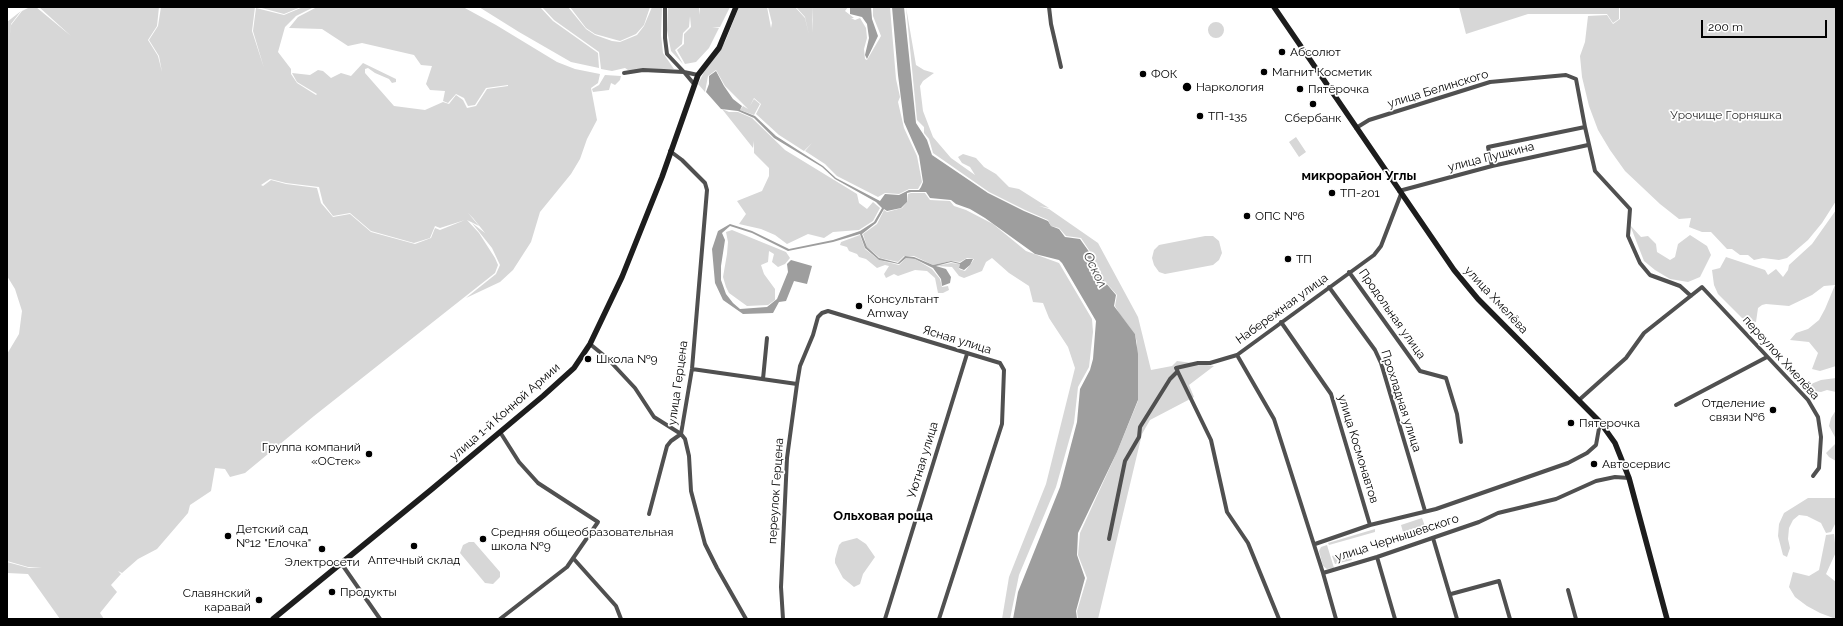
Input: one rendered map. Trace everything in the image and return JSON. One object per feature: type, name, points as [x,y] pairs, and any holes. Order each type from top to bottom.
[{"type":"main road","name":"улица 1-й Конной Армии","points":[[273,619],[500,432],[574,368],[590,344],[622,277],[694,84],[698,76],[719,48],[736,7]]},
{"type":"main road","name":"улица Хмелёва","points":[[1274,7],[1454,270],[1478,300],[1600,422],[1620,453],[1629,478],[1667,619]]},
{"type":"street","points":[[666,7],[665,38],[667,54],[694,84]]},
{"type":"street","points":[[1049,7],[1054,39],[1061,67]]},
{"type":"street","points":[[624,73],[643,70],[684,72],[698,76]]},
{"type":"street","name":"улица Белинского","points":[[1356,128],[1369,120],[1490,82],[1566,74],[1576,79],[1584,127]]},
{"type":"street","points":[[1492,166],[1488,147],[1584,127],[1595,171],[1630,210],[1628,236],[1640,263],[1650,275],[1680,286],[1691,296],[1644,333],[1626,358],[1579,400]]},
{"type":"street","name":"улица Пушкина","points":[[1400,193],[1492,166],[1588,144]]},
{"type":"street","name":"улица Герцена","points":[[670,151],[682,160],[706,183],[707,190],[692,369],[681,434],[685,439],[690,456],[691,491],[705,544],[746,619]]},
{"type":"street","name":"Набережная улица","points":[[1315,544],[1274,419],[1237,354],[1374,255],[1381,246],[1400,193]]},
{"type":"street","name":"Продольная улица","points":[[1349,272],[1420,371],[1446,378],[1457,414],[1461,442]]},
{"type":"street","name":"Прохладная улица","points":[[1329,287],[1375,350],[1381,363],[1425,510]]},
{"type":"street","name":"переулок Хмелёва","points":[[1691,296],[1702,287],[1808,400],[1818,417],[1821,437],[1819,468],[1814,476]]},
{"type":"street","name":"Ясная улица","points":[[800,366],[813,335],[818,317],[822,313],[828,312],[1000,363],[1004,370],[1002,424],[939,619]]},
{"type":"street","name":"улица Космонавтов","points":[[1281,322],[1331,394],[1370,525]]},
{"type":"street","points":[[763,379],[767,338]]},
{"type":"street","points":[[590,344],[607,358],[635,388],[654,417],[681,434],[667,446],[649,514]]},
{"type":"street","name":"Уютная улица","points":[[884,619],[967,354]]},
{"type":"street","points":[[1109,539],[1125,461],[1139,437],[1140,427],[1176,370],[1198,363],[1210,363],[1237,354]]},
{"type":"street","points":[[1676,405],[1767,357]]},
{"type":"street","name":"переулок Герцена","points":[[783,619],[781,587],[786,458],[800,366]]},
{"type":"street","points":[[692,369],[797,384]]},
{"type":"street","points":[[1176,370],[1211,440],[1227,512],[1248,543],[1279,619]]},
{"type":"street","name":"улица Чернышевского","points":[[1600,422],[1596,445],[1587,453],[1554,468],[1436,509],[1425,510],[1370,525],[1315,544],[1323,573],[1433,538],[1479,522],[1498,513],[1556,499],[1596,481],[1615,477],[1629,478]]},
{"type":"street","points":[[500,432],[519,462],[534,479],[547,490],[598,522],[566,567],[500,619]]},
{"type":"street","points":[[1433,538],[1451,594],[1457,619]]},
{"type":"street","points":[[1377,557],[1395,619]]},
{"type":"street","points":[[573,558],[616,606],[621,619]]},
{"type":"street","points":[[341,563],[380,619]]},
{"type":"street","points":[[1323,573],[1336,619]]},
{"type":"street","points":[[1451,594],[1500,581],[1510,619]]},
{"type":"street","points":[[1568,590],[1576,619]]},
{"type":"green space","points":[[30,7],[36,7],[71,36],[39,7],[159,7],[157,26],[148,40],[158,56],[162,72],[159,56],[149,40],[158,26],[161,7],[255,7],[252,31],[264,68],[253,31],[256,8],[284,15],[303,7],[314,7],[296,16],[285,27],[278,52],[291,69],[291,74],[297,83],[316,95],[317,94],[297,82],[292,73],[310,75],[318,70],[323,71],[331,78],[341,73],[351,76],[363,63],[396,79],[396,82],[392,83],[389,79],[368,68],[365,69],[365,73],[394,106],[425,110],[443,102],[449,104],[456,95],[463,100],[467,108],[476,106],[487,89],[508,85],[486,88],[475,105],[468,106],[464,98],[456,94],[448,103],[443,101],[445,91],[430,90],[426,84],[432,66],[421,65],[414,55],[362,43],[348,46],[322,29],[289,28],[298,17],[317,7],[463,7],[557,62],[575,69],[600,74],[598,83],[591,88],[597,120],[587,139],[580,159],[571,174],[540,212],[531,242],[513,270],[500,282],[466,298],[496,274],[500,265],[492,248],[472,223],[485,233],[468,213],[479,226],[467,220],[479,233],[495,258],[498,265],[495,273],[314,416],[245,473],[230,477],[225,469],[215,468],[211,491],[190,505],[188,513],[157,549],[138,559],[122,573],[118,571],[121,574],[111,585],[117,592],[100,613],[104,619],[60,619],[28,574],[7,573],[7,562],[29,568],[42,568],[28,567],[7,561],[7,354],[19,334],[22,311],[15,289],[7,276],[7,22],[21,11],[11,24],[9,42],[11,25],[22,11]],"holes":[[[270,179],[286,183],[319,187],[323,203],[333,216],[350,213],[371,231],[414,243],[430,238],[435,226],[440,228],[465,220],[440,230],[435,228],[431,238],[415,244],[371,232],[350,214],[333,217],[321,203],[317,188],[286,184],[271,180],[263,186],[261,185]]]},
{"type":"green space","points":[[258,7],[301,7],[284,14]]},
{"type":"green space","points":[[479,7],[540,7],[553,21],[598,53],[599,68],[571,62]]},
{"type":"green space","points":[[542,7],[568,7],[586,29],[595,35],[620,42],[637,35],[644,26],[652,7],[662,7],[661,35],[663,53],[674,69],[628,70],[625,68],[612,71],[601,69],[599,52],[554,20]]},
{"type":"green space","points":[[570,7],[650,7],[644,25],[636,34],[620,41],[595,34],[586,28]]},
{"type":"green space","points":[[668,7],[699,7],[699,15],[700,7],[730,7],[720,27],[712,28],[719,28],[709,48],[696,62],[685,64],[677,50],[684,44],[684,34],[691,27],[690,16],[689,27],[683,33],[682,44],[675,50],[683,64],[671,51],[667,30]]},
{"type":"green space","points":[[739,7],[767,7],[771,28],[772,23],[768,7],[795,7],[805,18],[809,35],[805,17],[796,7],[813,7],[848,7],[845,11],[854,18],[851,18],[855,20],[860,18],[866,28],[867,38],[864,49],[865,59],[867,60],[881,36],[873,16],[873,8],[890,7],[896,79],[900,97],[898,102],[904,128],[917,156],[922,182],[918,189],[909,189],[899,194],[885,193],[878,197],[837,176],[825,164],[805,151],[812,143],[804,151],[779,135],[756,114],[761,104],[754,98],[750,106],[754,99],[760,104],[754,115],[740,110],[743,106],[748,109],[725,86],[716,70],[708,76],[705,92],[698,84],[704,72],[725,42]]},
{"type":"green space","points":[[906,7],[916,65],[924,70],[934,73],[923,81],[920,86],[923,111],[933,137],[951,158],[975,175],[970,167],[962,163],[958,157],[963,154],[976,158],[984,167],[996,174],[1009,187],[1019,189],[1049,208],[1039,206],[1049,209],[1098,243],[1138,317],[1151,370],[1172,366],[1177,361],[1214,366],[1189,385],[1194,397],[1150,420],[1142,434],[1098,619],[1078,619],[1077,611],[1087,578],[1078,555],[1080,533],[1117,452],[1138,401],[1137,343],[1135,334],[1115,306],[1117,295],[1100,276],[1091,253],[1081,238],[1066,236],[1059,228],[1051,226],[1048,220],[989,192],[933,153],[929,139],[924,133],[924,127],[917,120]]},
{"type":"green space","points":[[1459,7],[1619,7],[1619,19],[1613,23],[1607,14],[1528,14],[1466,34]]},
{"type":"green space","name":"Урочище Горняшка","points":[[1620,7],[1836,7],[1836,201],[1822,223],[1808,240],[1787,258],[1779,260],[1763,258],[1754,260],[1748,255],[1740,255],[1732,249],[1727,249],[1711,232],[1702,232],[1689,227],[1691,218],[1679,219],[1660,204],[1625,171],[1610,150],[1598,130],[1589,106],[1582,77],[1580,56],[1585,42],[1588,16],[1607,15],[1613,24],[1620,19]]},
{"type":"green space","points":[[1213,22],[1219,22],[1224,27],[1222,36],[1219,38],[1213,38],[1208,33],[1208,27]]},
{"type":"green space","points":[[605,75],[621,76],[620,80],[615,85],[611,83],[609,90],[593,92],[592,89],[599,85]]},
{"type":"green space","points":[[722,109],[729,112],[738,112],[752,118],[785,150],[857,194],[859,203],[867,209],[873,202],[880,208],[873,221],[859,230],[833,232],[824,238],[808,234],[787,244],[775,235],[761,229],[739,224],[746,214],[737,201],[762,191],[769,176],[769,168],[754,153],[754,141],[753,148]]},
{"type":"green space","points":[[1296,137],[1306,152],[1299,157],[1289,142]]},
{"type":"green space","points":[[925,193],[930,200],[950,201],[954,206],[966,210],[993,224],[1026,251],[1059,263],[1092,319],[1093,332],[1089,367],[1078,387],[1074,423],[1056,487],[1019,575],[1010,619],[1002,619],[1009,577],[1046,484],[1075,368],[1068,347],[1049,318],[1043,303],[1033,302],[1029,286],[1009,273],[992,258],[986,262],[982,271],[964,278],[959,276],[952,267],[936,266],[951,263],[960,264],[959,269],[965,271],[974,259],[967,258],[960,262],[951,261],[933,265],[914,256],[904,256],[898,262],[880,258],[867,247],[863,234],[877,224],[884,210],[887,212],[902,208],[907,202],[908,194]]},
{"type":"green space","points":[[1836,210],[1836,366],[1820,371],[1812,369],[1818,353],[1809,342],[1790,340],[1796,333],[1808,329],[1819,320],[1835,285],[1824,286],[1812,295],[1789,306],[1762,305],[1758,308],[1756,322],[1742,318],[1718,294],[1714,285],[1712,270],[1720,268],[1726,257],[1765,270],[1768,275],[1776,269],[1783,277],[1788,270],[1789,265],[1812,244]]},
{"type":"green space","points":[[1630,225],[1641,237],[1648,236],[1656,244],[1657,252],[1670,260],[1675,257],[1678,244],[1690,235],[1707,246],[1711,255],[1700,277],[1688,282],[1670,279],[1655,270],[1644,261]]},
{"type":"green space","points":[[732,230],[786,252],[790,258],[785,264],[778,267],[772,262],[774,254],[769,251],[768,262],[761,265],[764,274],[775,289],[775,300],[768,305],[747,306],[729,293],[726,287],[723,277],[728,242],[726,232]]},
{"type":"green space","points":[[860,235],[865,249],[879,260],[899,265],[906,258],[915,259],[932,269],[940,279],[942,287],[948,286],[949,290],[943,293],[938,293],[935,278],[927,271],[915,270],[898,276],[894,274],[886,278],[884,274],[889,266],[885,265],[877,268],[866,259],[849,251],[847,247],[840,245],[841,242]]},
{"type":"green space","points":[[1205,236],[1213,236],[1219,241],[1222,253],[1219,260],[1213,265],[1165,274],[1159,272],[1154,265],[1152,258],[1154,250],[1159,245]]},
{"type":"green space","points":[[1836,378],[1836,392],[1827,390],[1821,392],[1813,391],[1811,387],[1811,384],[1821,380]]},
{"type":"green space","points":[[1836,410],[1836,439],[1829,426],[1831,418]]},
{"type":"green space","points":[[1836,443],[1836,461],[1829,457],[1826,453]]},
{"type":"green space","points":[[1808,498],[1836,498],[1836,522],[1831,532],[1826,533],[1821,523],[1807,516],[1799,515],[1793,520],[1789,528],[1788,539],[1790,548],[1787,557],[1783,555],[1778,536],[1779,524],[1784,513]]},
{"type":"green space","points":[[1422,518],[1427,532],[1405,539],[1401,525]]},
{"type":"green space","points":[[1375,529],[1375,532],[1329,545],[1328,543]]},
{"type":"green space","points":[[1834,534],[1836,552],[1826,574],[1836,582],[1836,619],[1807,606],[1795,597],[1789,587],[1793,572],[1809,576],[1819,570],[1826,535]]},
{"type":"green space","points":[[857,538],[866,544],[875,557],[863,574],[860,584],[854,587],[843,578],[835,563],[835,559],[839,545],[842,542]]},
{"type":"green space","points":[[469,542],[474,542],[500,572],[500,577],[493,584],[485,583],[460,553],[463,545]]},
{"type":"green space","points":[[1327,545],[1334,568],[1327,569],[1323,566],[1319,551],[1321,547]]},
{"type":"green space","points":[[1341,553],[1342,560],[1351,557],[1352,560],[1335,564],[1332,556]]},
{"type":"water","points":[[850,7],[871,7],[872,19],[878,36],[867,59],[865,55],[869,38],[867,24],[862,17],[850,14]]},
{"type":"water","name":"Оскол","points":[[892,7],[904,7],[916,123],[927,140],[932,155],[988,193],[1048,221],[1051,226],[1059,229],[1065,237],[1080,239],[1090,253],[1100,276],[1116,295],[1114,306],[1135,334],[1138,354],[1138,400],[1117,452],[1078,533],[1077,555],[1085,578],[1076,611],[1077,619],[1013,619],[1018,592],[1060,487],[1077,422],[1080,389],[1090,370],[1093,359],[1096,321],[1059,260],[1035,254],[985,218],[951,200],[930,198],[926,192],[911,192],[907,193],[907,202],[901,208],[887,211],[884,209],[876,223],[862,234],[867,247],[879,258],[898,263],[905,256],[914,257],[933,265],[951,261],[960,263],[966,259],[973,259],[970,265],[964,270],[959,268],[960,264],[951,262],[936,266],[946,269],[951,277],[950,283],[942,286],[941,279],[933,268],[915,259],[906,258],[899,264],[879,260],[865,248],[860,234],[833,242],[788,251],[752,233],[730,226],[722,233],[725,240],[721,266],[721,280],[726,294],[740,309],[767,307],[777,299],[788,272],[787,264],[791,260],[812,266],[807,284],[794,281],[786,301],[779,302],[773,313],[743,314],[723,300],[715,283],[712,249],[718,231],[730,224],[752,231],[789,249],[833,240],[860,231],[874,222],[882,208],[876,202],[835,179],[822,167],[774,138],[754,118],[738,111],[721,109],[706,92],[709,84],[709,76],[716,71],[733,99],[742,106],[740,110],[755,116],[776,136],[823,166],[836,178],[880,201],[885,194],[899,195],[909,190],[919,190],[921,187],[923,182],[919,156],[904,122]]},
{"type":"place","name":"Абсолют","points":[[1282,52]]},
{"type":"place","name":"Магнит Косметик","points":[[1264,72]]},
{"type":"place","name":"ФОК","points":[[1143,74]]},
{"type":"place","name":"Наркология","points":[[1187,87]]},
{"type":"place","name":"Пятёрочка","points":[[1300,89]]},
{"type":"place","name":"Сбербанк","points":[[1313,104]]},
{"type":"place","name":"ТП-135","points":[[1200,116]]},
{"type":"place","name":"ТП-201","points":[[1332,193]]},
{"type":"place","name":"ОПС №6","points":[[1247,216]]},
{"type":"place","name":"ТП","points":[[1288,259]]},
{"type":"place","name":"Консультант Amway","points":[[859,306]]},
{"type":"place","name":"Школа №9","points":[[588,359]]},
{"type":"place","name":"Отделение связи №6","points":[[1773,410]]},
{"type":"place","name":"Пятерочка","points":[[1571,423]]},
{"type":"place","name":"Группа компаний «ОСтек»","points":[[369,454]]},
{"type":"place","name":"Автосервис","points":[[1594,464]]},
{"type":"place","name":"Детский сад №12 \"Елочка\"","points":[[228,536]]},
{"type":"place","name":"Средняя общеобразовательная школа №9","points":[[483,539]]},
{"type":"place","name":"Аптечный склад","points":[[414,546]]},
{"type":"place","name":"Электросети","points":[[322,549]]},
{"type":"place","name":"Продукты","points":[[332,592]]},
{"type":"place","name":"Славянский каравай","points":[[259,600]]},
{"type":"district","name":"микрорайон Углы","points":[[1359,176]]},
{"type":"district","name":"Ольховая роща","points":[[883,516]]}]
